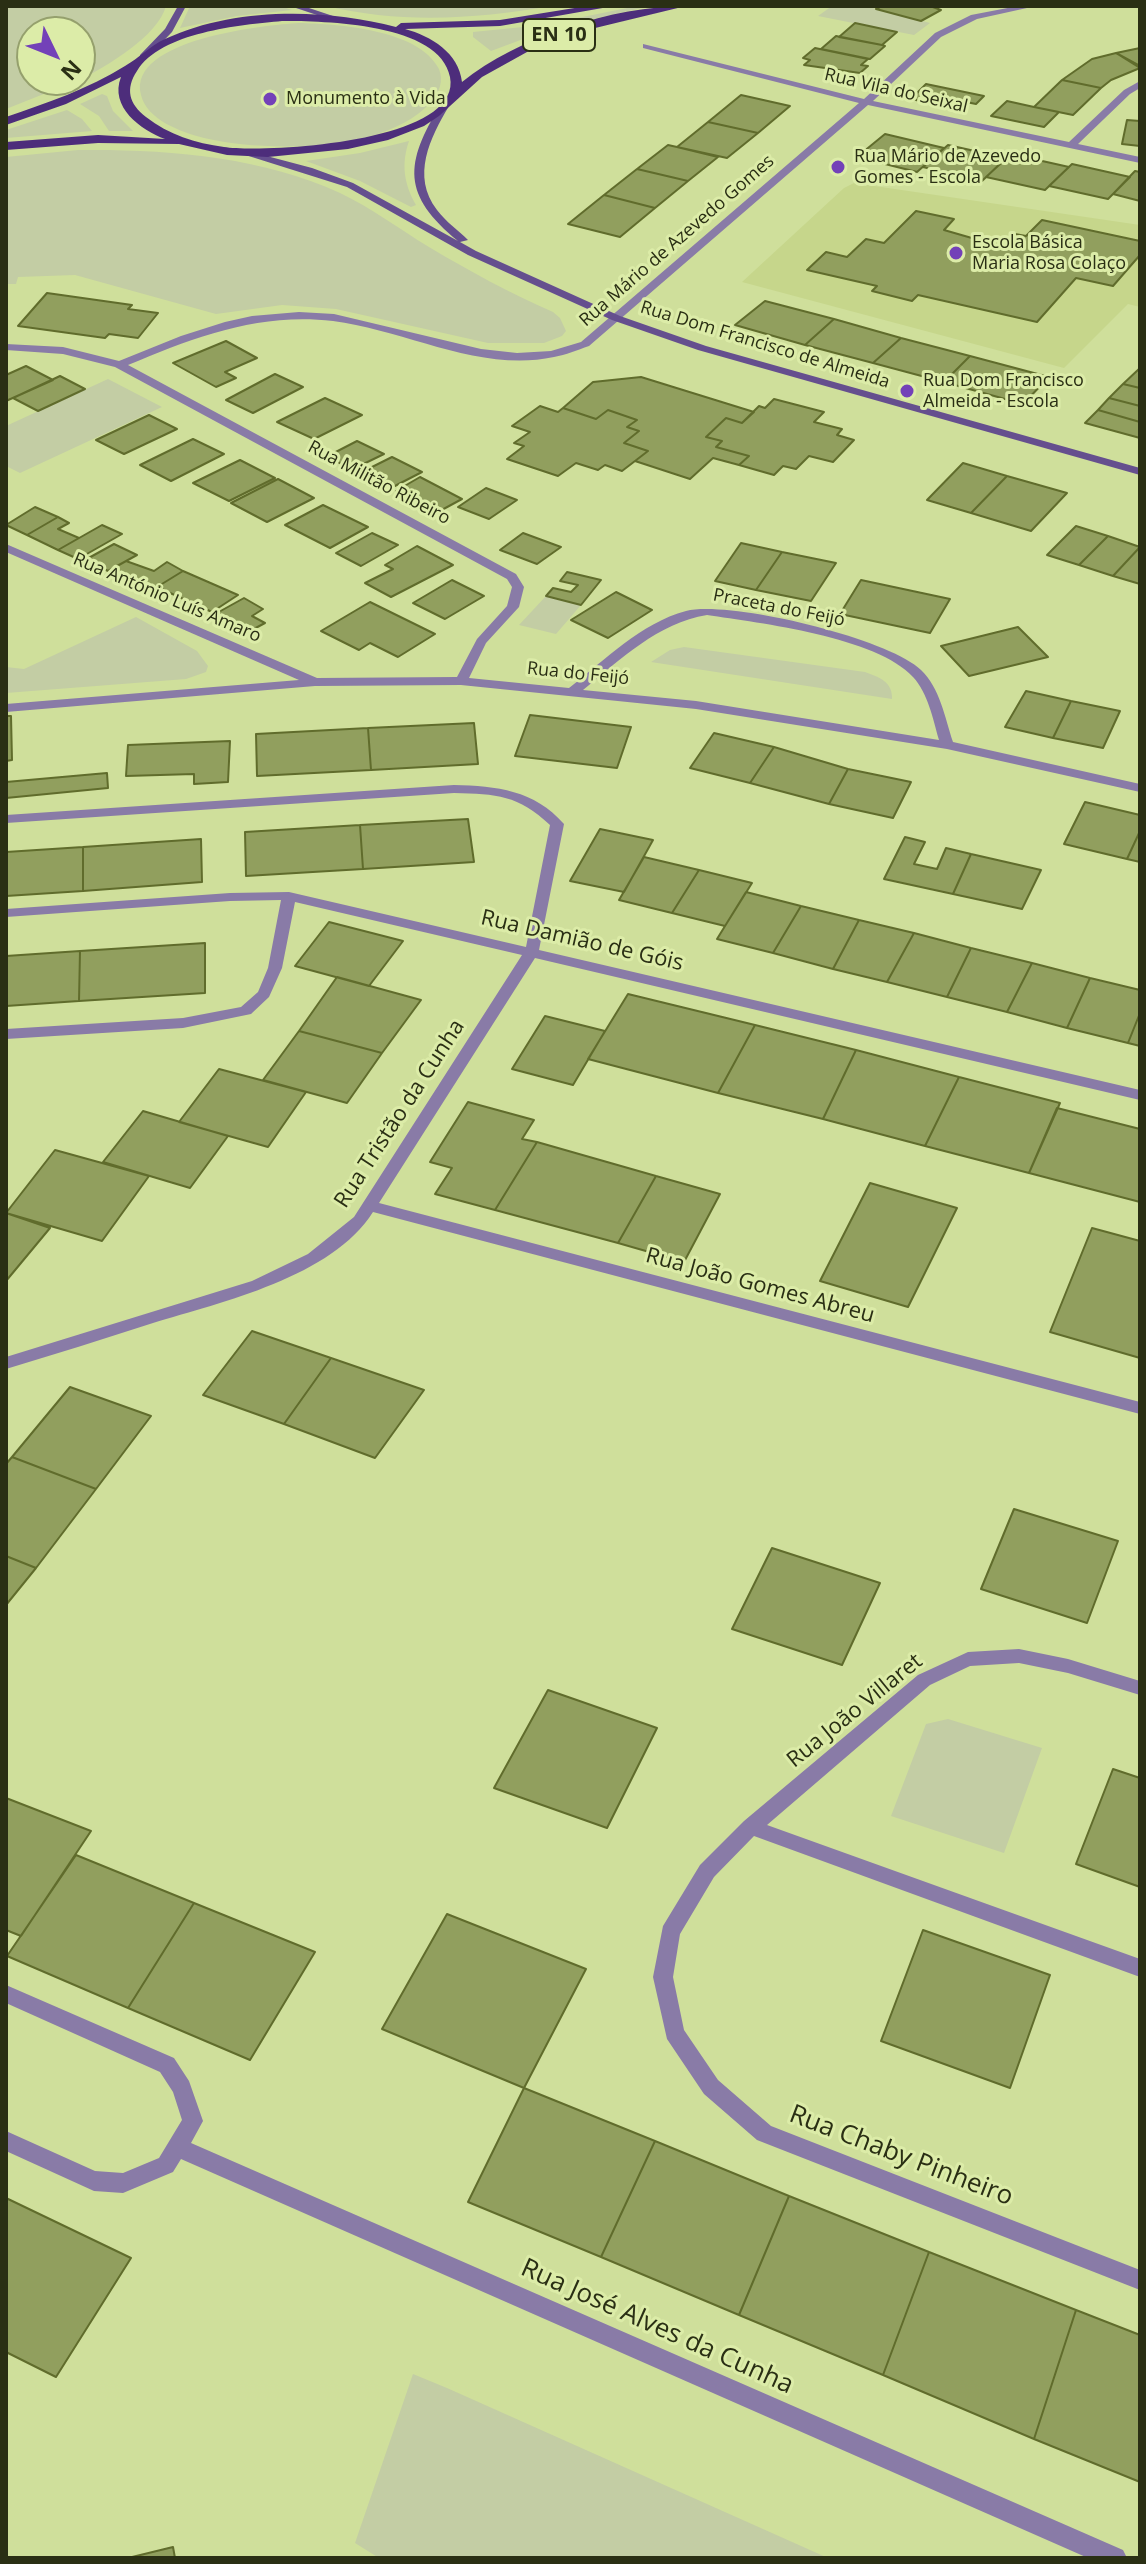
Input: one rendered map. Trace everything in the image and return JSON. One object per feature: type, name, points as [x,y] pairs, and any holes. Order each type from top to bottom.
[{"type":"main road","points":[[182,6],[169,30],[133,67],[123,86],[124,95],[134,114],[174,137],[213,148]]},
{"type":"main road","points":[[294,6],[338,19]]},
{"type":"main road","name":"EN 10","points":[[365,22],[433,26],[500,23],[608,6]]},
{"type":"main road","name":"EN 10","points":[[448,101],[500,58],[522,48],[586,27],[680,6]]},
{"type":"main road","points":[[6,146],[112,139],[294,153],[348,147],[416,126],[448,101],[456,75],[445,56],[412,36],[365,22],[338,19],[282,18],[227,24],[178,38],[143,57]]},
{"type":"main road","points":[[6,121],[62,102],[133,67]]},
{"type":"main road","name":"Rua Dom Francisco de Almeida","points":[[448,101],[419,156],[417,170],[424,199],[459,237],[522,277]]},
{"type":"main road","name":"Rua Dom Francisco de Almeida","points":[[239,151],[350,185],[522,277],[616,318],[702,348],[1140,472]]},
{"type":"street","name":"Rua Mário de Azevedo Gomes","points":[[119,365],[212,328],[279,316],[316,315],[349,320],[514,357],[554,355],[575,348],[616,318],[866,102],[938,35],[956,24],[991,12],[1032,6]]},
{"type":"street","name":"Rua Vila do Seixal","points":[[646,46],[866,102],[1140,160]]},
{"type":"street","points":[[1071,146],[1127,92],[1140,84]]},
{"type":"street","points":[[6,347],[51,349],[100,358],[119,365]]},
{"type":"street","name":"Rua Militão Ribeiro","points":[[119,365],[512,577],[518,587],[513,607],[481,642],[461,681]]},
{"type":"street","name":"Rua António Luís Amaro","points":[[6,548],[315,682]]},
{"type":"street","name":"Praceta do Feijó","points":[[572,692],[664,623],[690,612],[707,611],[858,642],[899,658],[918,674],[929,691],[947,745]]},
{"type":"street","name":"Rua do Feijó","points":[[6,708],[315,682],[461,681],[696,705],[947,745],[1140,788]]},
{"type":"street","points":[[6,819],[454,789],[504,790],[534,802],[557,824],[532,951]]},
{"type":"street","points":[[6,1034],[183,1023],[246,1011],[264,994],[275,968],[289,896]]},
{"type":"street","name":"Rua Damião de Góis","points":[[6,913],[230,897],[289,896],[1140,1095]]},
{"type":"street","name":"Rua Tristão da Cunha","points":[[6,1363],[258,1285],[314,1258],[360,1221],[532,951]]},
{"type":"street","name":"Rua João Gomes Abreu","points":[[370,1206],[1140,1408]]},
{"type":"street","points":[[6,1379],[23,1358]]},
{"type":"street","name":"Rua João Villaret","points":[[751,1827],[924,1680],[968,1659],[1019,1656],[1068,1666],[1140,1688]]},
{"type":"street","points":[[751,1827],[1140,1968]]},
{"type":"street","name":"Rua Chaby Pinheiro","points":[[751,1827],[707,1871],[670,1932],[663,1977],[674,2033],[711,2087],[764,2133],[1140,2280]]},
{"type":"street","points":[[6,1994],[167,2065],[182,2088],[193,2121],[166,2165],[123,2183],[94,2181],[6,2141]]},
{"type":"street","name":"Rua José Alves da Cunha","points":[[177,2147],[1115,2558]]},
{"type":"shaded area","points":[[6,6],[166,6],[153,28],[142,39],[96,70],[96,16],[16,16],[16,96],[39,96],[6,109]]},
{"type":"shaded area","points":[[190,6],[280,6],[292,10],[237,16],[180,28]]},
{"type":"shaded area","points":[[327,6],[551,6],[439,18],[355,12]]},
{"type":"shaded area","points":[[650,6],[550,29],[491,51],[473,37],[473,32],[543,25]]},
{"type":"shaded area","points":[[832,6],[865,6],[930,23],[914,35],[818,16]]},
{"type":"shaded area","points":[[299,23],[376,31],[414,45],[429,56],[439,69],[441,82],[438,91],[431,102],[411,119],[385,132],[323,145],[259,146],[204,138],[166,124],[144,104],[142,76],[155,60],[176,48],[231,32]]},
{"type":"shaded area","points":[[102,94],[107,96],[113,111],[133,131],[109,131],[99,116],[80,104]]},
{"type":"shaded area","points":[[67,110],[82,119],[92,131],[6,138],[6,130]]},
{"type":"shaded area","points":[[409,141],[406,182],[416,205],[411,207],[360,181],[306,161],[360,153]]},
{"type":"shaded area","points":[[78,150],[144,151],[212,157],[310,180],[352,199],[459,265],[553,312],[566,331],[562,336],[544,343],[488,343],[336,309],[282,305],[216,314],[75,275],[18,277],[16,284],[6,284],[6,157]]},
{"type":"shaded area","name":"Escola Básica Maria Rosa Colaço","points":[[854,183],[1140,225],[1140,307],[1128,304],[1064,368],[742,282],[844,188]]},
{"type":"shaded area","points":[[108,379],[162,407],[20,473],[6,466],[6,426]]},
{"type":"shaded area","points":[[546,596],[581,605],[556,634],[519,625]]},
{"type":"shaded area","points":[[136,617],[197,651],[208,666],[206,672],[186,679],[6,693],[6,667],[24,669]]},
{"type":"shaded area","points":[[684,647],[865,672],[888,684],[892,699],[651,662],[670,650]]},
{"type":"shaded area","points":[[948,1719],[1042,1748],[1004,1853],[891,1816],[926,1724]]},
{"type":"shaded area","points":[[413,2374],[828,2558],[379,2558],[355,2543]]},
{"type":"building","points":[[882,6],[930,6],[941,10],[921,21],[876,9]]},
{"type":"building","points":[[855,23],[897,32],[882,45],[839,37]]},
{"type":"building","points":[[836,36],[885,46],[870,59],[821,49]]},
{"type":"building","points":[[815,48],[868,59],[861,65],[868,66],[860,73],[804,65],[810,60],[803,58]]},
{"type":"building","points":[[1140,48],[1140,66],[1116,53]]},
{"type":"building","points":[[1116,53],[1140,68],[1111,80],[1101,88],[1062,80],[1092,59]]},
{"type":"building","points":[[1062,80],[1101,88],[1073,115],[1034,107]]},
{"type":"building","points":[[926,84],[984,96],[976,104],[961,101],[955,108],[911,99]]},
{"type":"building","points":[[741,95],[790,106],[758,133],[708,122]]},
{"type":"building","points":[[1007,101],[1059,112],[1044,127],[991,116]]},
{"type":"building","points":[[1127,120],[1140,121],[1140,146],[1122,144]]},
{"type":"building","points":[[708,122],[758,133],[727,158],[677,147]]},
{"type":"building","points":[[885,134],[944,148],[917,172],[857,157]]},
{"type":"building","points":[[668,145],[718,157],[688,181],[637,169]]},
{"type":"building","points":[[948,145],[1006,158],[982,181],[923,167]]},
{"type":"building","points":[[1011,154],[1069,167],[1045,190],[986,177]]},
{"type":"building","points":[[1072,164],[1130,177],[1108,199],[1049,186]]},
{"type":"building","points":[[637,169],[688,181],[655,208],[604,195]]},
{"type":"building","points":[[1135,171],[1140,172],[1140,201],[1113,194]]},
{"type":"building","points":[[604,195],[655,208],[620,237],[568,224]]},
{"type":"building","points":[[916,211],[954,219],[944,230],[1003,247],[1015,234],[1026,236],[1042,220],[1140,241],[1140,255],[1113,286],[1076,278],[1037,322],[918,295],[912,301],[872,291],[877,286],[807,270],[826,252],[847,257],[866,239],[884,243]]},
{"type":"building","points":[[47,293],[132,305],[128,309],[158,313],[138,338],[109,334],[105,338],[18,326]]},
{"type":"building","points":[[765,301],[834,319],[805,345],[735,325]]},
{"type":"building","points":[[834,319],[901,338],[873,363],[805,345]]},
{"type":"building","points":[[901,338],[970,356],[944,382],[873,363]]},
{"type":"building","points":[[226,341],[257,358],[225,372],[236,378],[216,387],[173,363]]},
{"type":"building","points":[[970,356],[1049,377],[1023,404],[944,382]]},
{"type":"building","points":[[26,366],[53,380],[6,401],[6,375]]},
{"type":"building","points":[[1140,368],[1140,388],[1123,384]]},
{"type":"building","points":[[275,374],[303,387],[253,413],[226,400]]},
{"type":"building","points":[[60,376],[85,389],[38,411],[13,398]]},
{"type":"building","points":[[641,377],[754,412],[742,423],[726,418],[706,437],[722,441],[716,447],[749,456],[739,465],[713,458],[690,479],[635,461],[648,451],[624,443],[639,431],[627,427],[637,420],[608,410],[596,419],[563,408],[593,382]]},
{"type":"building","points":[[1123,384],[1140,388],[1140,406],[1109,398]]},
{"type":"building","points":[[325,398],[362,415],[314,439],[277,422]]},
{"type":"building","points":[[1109,398],[1140,406],[1140,422],[1098,410]]},
{"type":"building","points":[[774,399],[824,412],[814,422],[842,429],[837,435],[854,440],[833,462],[809,456],[796,469],[783,466],[774,475],[739,465],[749,456],[716,447],[722,441],[706,437],[726,418],[742,423],[759,406],[765,408]]},
{"type":"building","points":[[540,406],[558,412],[563,408],[596,419],[608,410],[637,420],[627,427],[639,431],[624,443],[648,451],[622,471],[605,465],[598,470],[576,463],[558,476],[507,459],[524,446],[514,443],[530,432],[512,426]]},
{"type":"building","points":[[1098,410],[1140,422],[1140,438],[1085,423]]},
{"type":"building","points":[[149,415],[177,429],[124,454],[96,440]]},
{"type":"building","points":[[193,439],[224,454],[171,481],[140,465]]},
{"type":"building","points":[[357,441],[384,454],[351,470],[328,456]]},
{"type":"building","points":[[392,457],[422,472],[391,488],[360,473]]},
{"type":"building","points":[[240,460],[275,478],[229,501],[193,483]]},
{"type":"building","points":[[963,463],[1007,476],[971,513],[927,500]]},
{"type":"building","points":[[1007,476],[1067,493],[1031,531],[971,513]]},
{"type":"building","points":[[420,477],[462,499],[438,512],[396,491]]},
{"type":"building","points":[[278,479],[314,498],[267,522],[231,503]]},
{"type":"building","points":[[486,488],[517,500],[489,519],[458,507]]},
{"type":"building","points":[[323,505],[368,527],[330,548],[285,525]]},
{"type":"building","points":[[35,507],[58,517],[27,535],[6,525]]},
{"type":"building","points":[[58,517],[69,523],[58,529],[79,538],[58,550],[27,535]]},
{"type":"building","points":[[102,525],[122,534],[78,559],[58,550]]},
{"type":"building","points":[[1076,526],[1108,536],[1079,565],[1047,555]]},
{"type":"building","points":[[372,533],[398,545],[361,566],[336,553]]},
{"type":"building","points":[[523,533],[561,547],[537,564],[500,550]]},
{"type":"building","points":[[1108,536],[1140,547],[1113,576],[1079,565]]},
{"type":"building","points":[[741,543],[782,552],[756,590],[715,581]]},
{"type":"building","points":[[114,544],[137,555],[108,571],[85,560]]},
{"type":"building","points":[[417,546],[453,565],[391,597],[365,583],[393,569],[385,565]]},
{"type":"building","points":[[1140,547],[1140,584],[1113,576]]},
{"type":"building","points":[[782,552],[836,563],[811,601],[756,590]]},
{"type":"building","points":[[126,561],[154,571],[167,562],[183,571],[157,587],[108,571]]},
{"type":"building","points":[[183,571],[238,595],[212,612],[157,587]]},
{"type":"building","points":[[567,572],[601,580],[581,605],[546,596],[553,588],[571,592],[578,585],[560,581]]},
{"type":"building","points":[[452,580],[484,596],[445,619],[413,603]]},
{"type":"building","points":[[861,580],[950,599],[930,633],[840,614]]},
{"type":"building","points":[[616,592],[652,610],[608,638],[571,620]]},
{"type":"building","points":[[244,598],[263,609],[252,616],[265,623],[250,631],[217,613]]},
{"type":"building","points":[[370,602],[435,634],[398,657],[370,643],[359,650],[321,631]]},
{"type":"building","points":[[1018,627],[1048,657],[969,676],[941,646]]},
{"type":"building","points":[[1026,691],[1071,701],[1053,738],[1005,727]]},
{"type":"building","points":[[1071,701],[1120,711],[1103,748],[1053,738]]},
{"type":"building","points":[[530,715],[631,727],[617,768],[515,756]]},
{"type":"building","points":[[6,716],[11,716],[12,760],[6,761]]},
{"type":"building","points":[[474,723],[478,764],[371,770],[368,728]]},
{"type":"building","points":[[368,728],[371,770],[257,776],[256,734]]},
{"type":"building","points":[[714,733],[774,747],[750,783],[690,768]]},
{"type":"building","points":[[230,741],[228,782],[194,784],[194,774],[126,776],[128,745]]},
{"type":"building","points":[[774,747],[848,769],[829,804],[750,783]]},
{"type":"building","points":[[848,769],[911,782],[893,818],[829,804]]},
{"type":"building","points":[[107,773],[108,788],[6,798],[6,782]]},
{"type":"building","points":[[1085,802],[1140,815],[1140,831],[1127,859],[1064,844]]},
{"type":"building","points":[[468,819],[474,862],[363,869],[360,825]]},
{"type":"building","points":[[360,825],[363,869],[246,876],[245,832]]},
{"type":"building","points":[[600,829],[653,840],[624,892],[570,881]]},
{"type":"building","points":[[1140,831],[1140,862],[1127,859]]},
{"type":"building","points":[[905,837],[925,842],[914,864],[937,869],[946,848],[971,854],[953,894],[884,879]]},
{"type":"building","points":[[201,839],[202,882],[83,891],[83,847]]},
{"type":"building","points":[[83,847],[83,891],[6,896],[6,852]]},
{"type":"building","points":[[971,854],[1041,870],[1022,909],[953,894]]},
{"type":"building","points":[[644,857],[699,870],[672,913],[619,900]]},
{"type":"building","points":[[699,870],[752,883],[725,926],[672,913]]},
{"type":"building","points":[[746,892],[801,906],[773,953],[717,939]]},
{"type":"building","points":[[801,906],[859,920],[833,969],[773,953]]},
{"type":"building","points":[[859,920],[914,933],[887,982],[833,969]]},
{"type":"building","points":[[329,922],[403,941],[369,986],[295,966]]},
{"type":"building","points":[[914,933],[971,948],[947,997],[887,982]]},
{"type":"building","points":[[205,943],[205,993],[79,1001],[80,951]]},
{"type":"building","points":[[971,948],[1032,963],[1007,1012],[947,997]]},
{"type":"building","points":[[80,951],[79,1001],[6,1006],[6,956]]},
{"type":"building","points":[[1032,963],[1090,978],[1067,1028],[1007,1012]]},
{"type":"building","points":[[337,977],[421,1000],[382,1053],[299,1031]]},
{"type":"building","points":[[1090,978],[1140,990],[1140,1013],[1128,1043],[1067,1028]]},
{"type":"building","points":[[628,994],[755,1025],[718,1093],[588,1059]]},
{"type":"building","points":[[1140,1013],[1140,1046],[1128,1043]]},
{"type":"building","points":[[545,1016],[605,1031],[573,1085],[512,1069]]},
{"type":"building","points":[[755,1025],[856,1050],[823,1119],[718,1093]]},
{"type":"building","points":[[299,1031],[382,1053],[347,1103],[263,1080]]},
{"type":"building","points":[[856,1050],[959,1077],[925,1146],[823,1119]]},
{"type":"building","points":[[219,1069],[306,1092],[268,1147],[179,1122]]},
{"type":"building","points":[[959,1077],[1060,1103],[1029,1173],[925,1146]]},
{"type":"building","points":[[468,1102],[534,1120],[522,1139],[537,1142],[495,1210],[435,1194],[452,1168],[430,1162]]},
{"type":"building","points":[[1057,1108],[1140,1129],[1140,1202],[1029,1173]]},
{"type":"building","points":[[143,1111],[228,1136],[190,1188],[103,1162]]},
{"type":"building","points":[[537,1142],[656,1176],[618,1243],[495,1210]]},
{"type":"building","points":[[55,1150],[149,1176],[102,1241],[6,1213]]},
{"type":"building","points":[[656,1176],[720,1194],[684,1262],[618,1243]]},
{"type":"building","points":[[870,1183],[957,1208],[908,1307],[820,1281]]},
{"type":"building","points":[[6,1213],[50,1228],[6,1281]]},
{"type":"building","points":[[1092,1228],[1140,1241],[1140,1358],[1050,1332]]},
{"type":"building","points":[[252,1331],[331,1358],[284,1424],[203,1395]]},
{"type":"building","points":[[331,1358],[424,1390],[375,1458],[284,1424]]},
{"type":"building","points":[[70,1387],[151,1416],[96,1489],[12,1457]]},
{"type":"building","points":[[12,1457],[96,1489],[36,1568],[6,1556],[6,1464]]},
{"type":"building","points":[[1014,1509],[1118,1541],[1087,1623],[981,1589]]},
{"type":"building","points":[[772,1548],[880,1583],[842,1665],[732,1629]]},
{"type":"building","points":[[6,1556],[36,1568],[6,1605]]},
{"type":"building","points":[[548,1690],[657,1728],[607,1828],[494,1788]]},
{"type":"building","points":[[1113,1769],[1140,1778],[1140,1887],[1076,1864]]},
{"type":"building","points":[[6,1798],[91,1831],[21,1936],[6,1930]]},
{"type":"building","points":[[76,1855],[194,1903],[128,2008],[7,1956]]},
{"type":"building","points":[[194,1903],[315,1952],[250,2060],[128,2008]]},
{"type":"building","points":[[447,1914],[586,1969],[524,2088],[382,2029]]},
{"type":"building","points":[[923,1930],[1050,1975],[1010,2088],[881,2041]]},
{"type":"building","points":[[524,2088],[655,2141],[601,2257],[468,2202]]},
{"type":"building","points":[[655,2141],[789,2196],[739,2315],[601,2257]]},
{"type":"building","points":[[789,2196],[929,2252],[883,2375],[739,2315]]},
{"type":"building","points":[[6,2198],[131,2258],[56,2377],[6,2352]]},
{"type":"building","points":[[929,2252],[1076,2310],[1034,2439],[883,2375]]},
{"type":"building","points":[[1076,2310],[1140,2335],[1140,2482],[1034,2439]]},
{"type":"building","points":[[173,2547],[175,2558],[128,2558]]},
{"type":"place","name":"Monumento à Vida","points":[[270,99]]},
{"type":"place","name":"Rua Mário de Azevedo Gomes - Escola","points":[[838,167]]},
{"type":"place","name":"Escola Básica Maria Rosa Colaço","points":[[956,253]]},
{"type":"place","name":"Rua Dom Francisco Almeida - Escola","points":[[907,391]]}]
